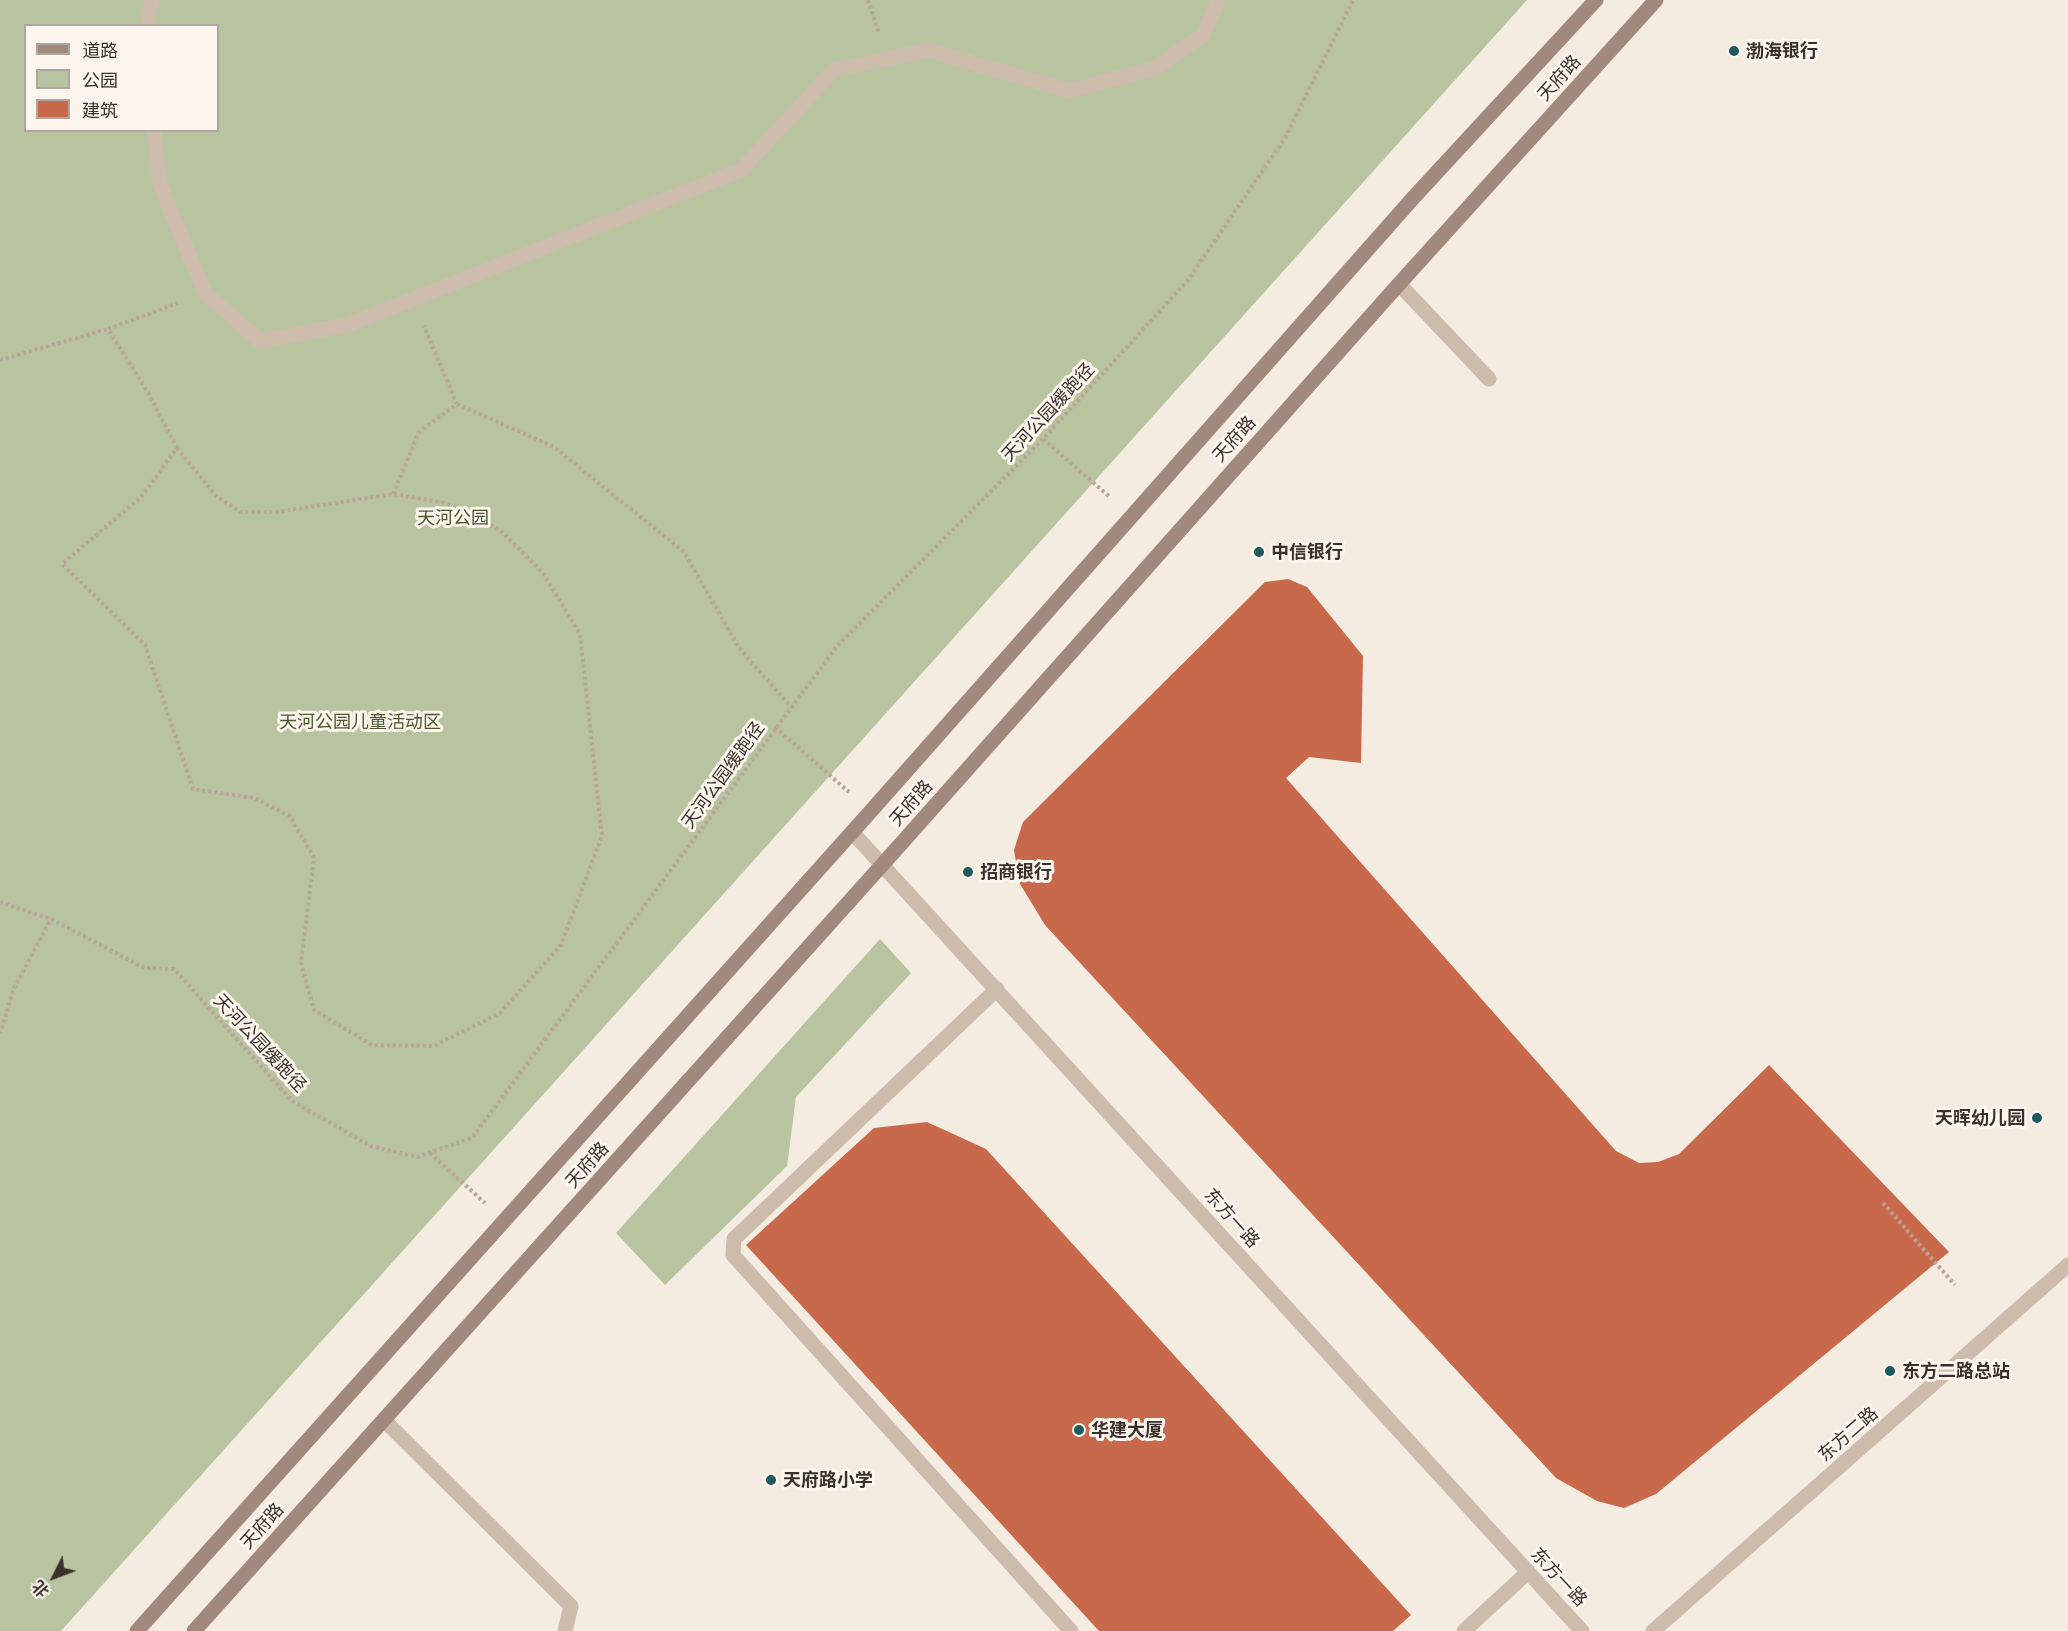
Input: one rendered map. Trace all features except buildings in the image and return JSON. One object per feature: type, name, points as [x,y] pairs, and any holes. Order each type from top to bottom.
[{"type":"main road","name":"天府路","points":[[136,1631],[871,811],[1414,197],[1596,0]]},
{"type":"main road","name":"天府路","points":[[194,1631],[883,864],[1399,284],[1656,0]]},
{"type":"street","points":[[147,24],[152,0]]},
{"type":"street","points":[[154,132],[160,185],[205,293],[260,341],[347,326],[741,170],[834,70],[928,50],[1069,91],[1156,68],[1203,35],[1218,0]]},
{"type":"street","points":[[1399,284],[1489,379]]},
{"type":"street","name":"东方一路","points":[[852,832],[1582,1631]]},
{"type":"street","points":[[997,989],[734,1239],[733,1255],[1071,1631]]},
{"type":"street","name":"东方二路","points":[[1653,1631],[2068,1265]]},
{"type":"street","points":[[384,1420],[572,1606],[565,1631]]},
{"type":"street","points":[[1464,1631],[1528,1572]]},
{"type":"path","name":"天河公园缓跑径","points":[[0,902],[51,919],[144,968],[174,969],[292,1101],[371,1146],[417,1157],[472,1138],[838,645],[1043,439],[1188,279],[1285,138],[1353,0]]},
{"type":"path","points":[[0,360],[108,329],[205,293]]},
{"type":"path","points":[[412,299],[457,404],[554,447],[684,552],[739,648],[791,707]]},
{"type":"path","points":[[108,329],[149,394],[177,447],[217,497],[241,512],[277,512],[393,494],[446,503],[500,530],[543,573],[580,634],[602,836],[561,945],[500,1013],[433,1046],[372,1045],[314,1010],[301,963],[314,858],[290,816],[254,798],[193,789],[145,645],[62,564],[141,497],[177,447]]},
{"type":"path","points":[[393,494],[418,432],[457,404]]},
{"type":"path","points":[[1043,439],[1131,515]]},
{"type":"path","points":[[775,727],[871,811]]},
{"type":"path","points":[[0,1034],[14,988],[51,919]]},
{"type":"path","points":[[430,1152],[505,1221]]},
{"type":"path","points":[[1883,1203],[1955,1284]]},
{"type":"green space","name":"天河公园","points":[[0,0],[1527,0],[61,1631],[0,1631]]},
{"type":"green space","points":[[880,939],[911,973],[796,1097],[787,1166],[665,1285],[616,1233]]},
{"type":"place","name":"渤海银行","points":[[1734,51]]},
{"type":"place","name":"中信银行","points":[[1259,552]]},
{"type":"place","name":"招商银行","points":[[968,872]]},
{"type":"place","name":"天晖幼儿园","points":[[2037,1118]]},
{"type":"place","name":"东方二路总站","points":[[1890,1371]]},
{"type":"place","name":"华建大厦","points":[[1079,1430]]},
{"type":"place","name":"天府路小学","points":[[771,1480]]},
{"type":"park label","name":"天河公园儿童活动区","points":[[360,722]]}]
